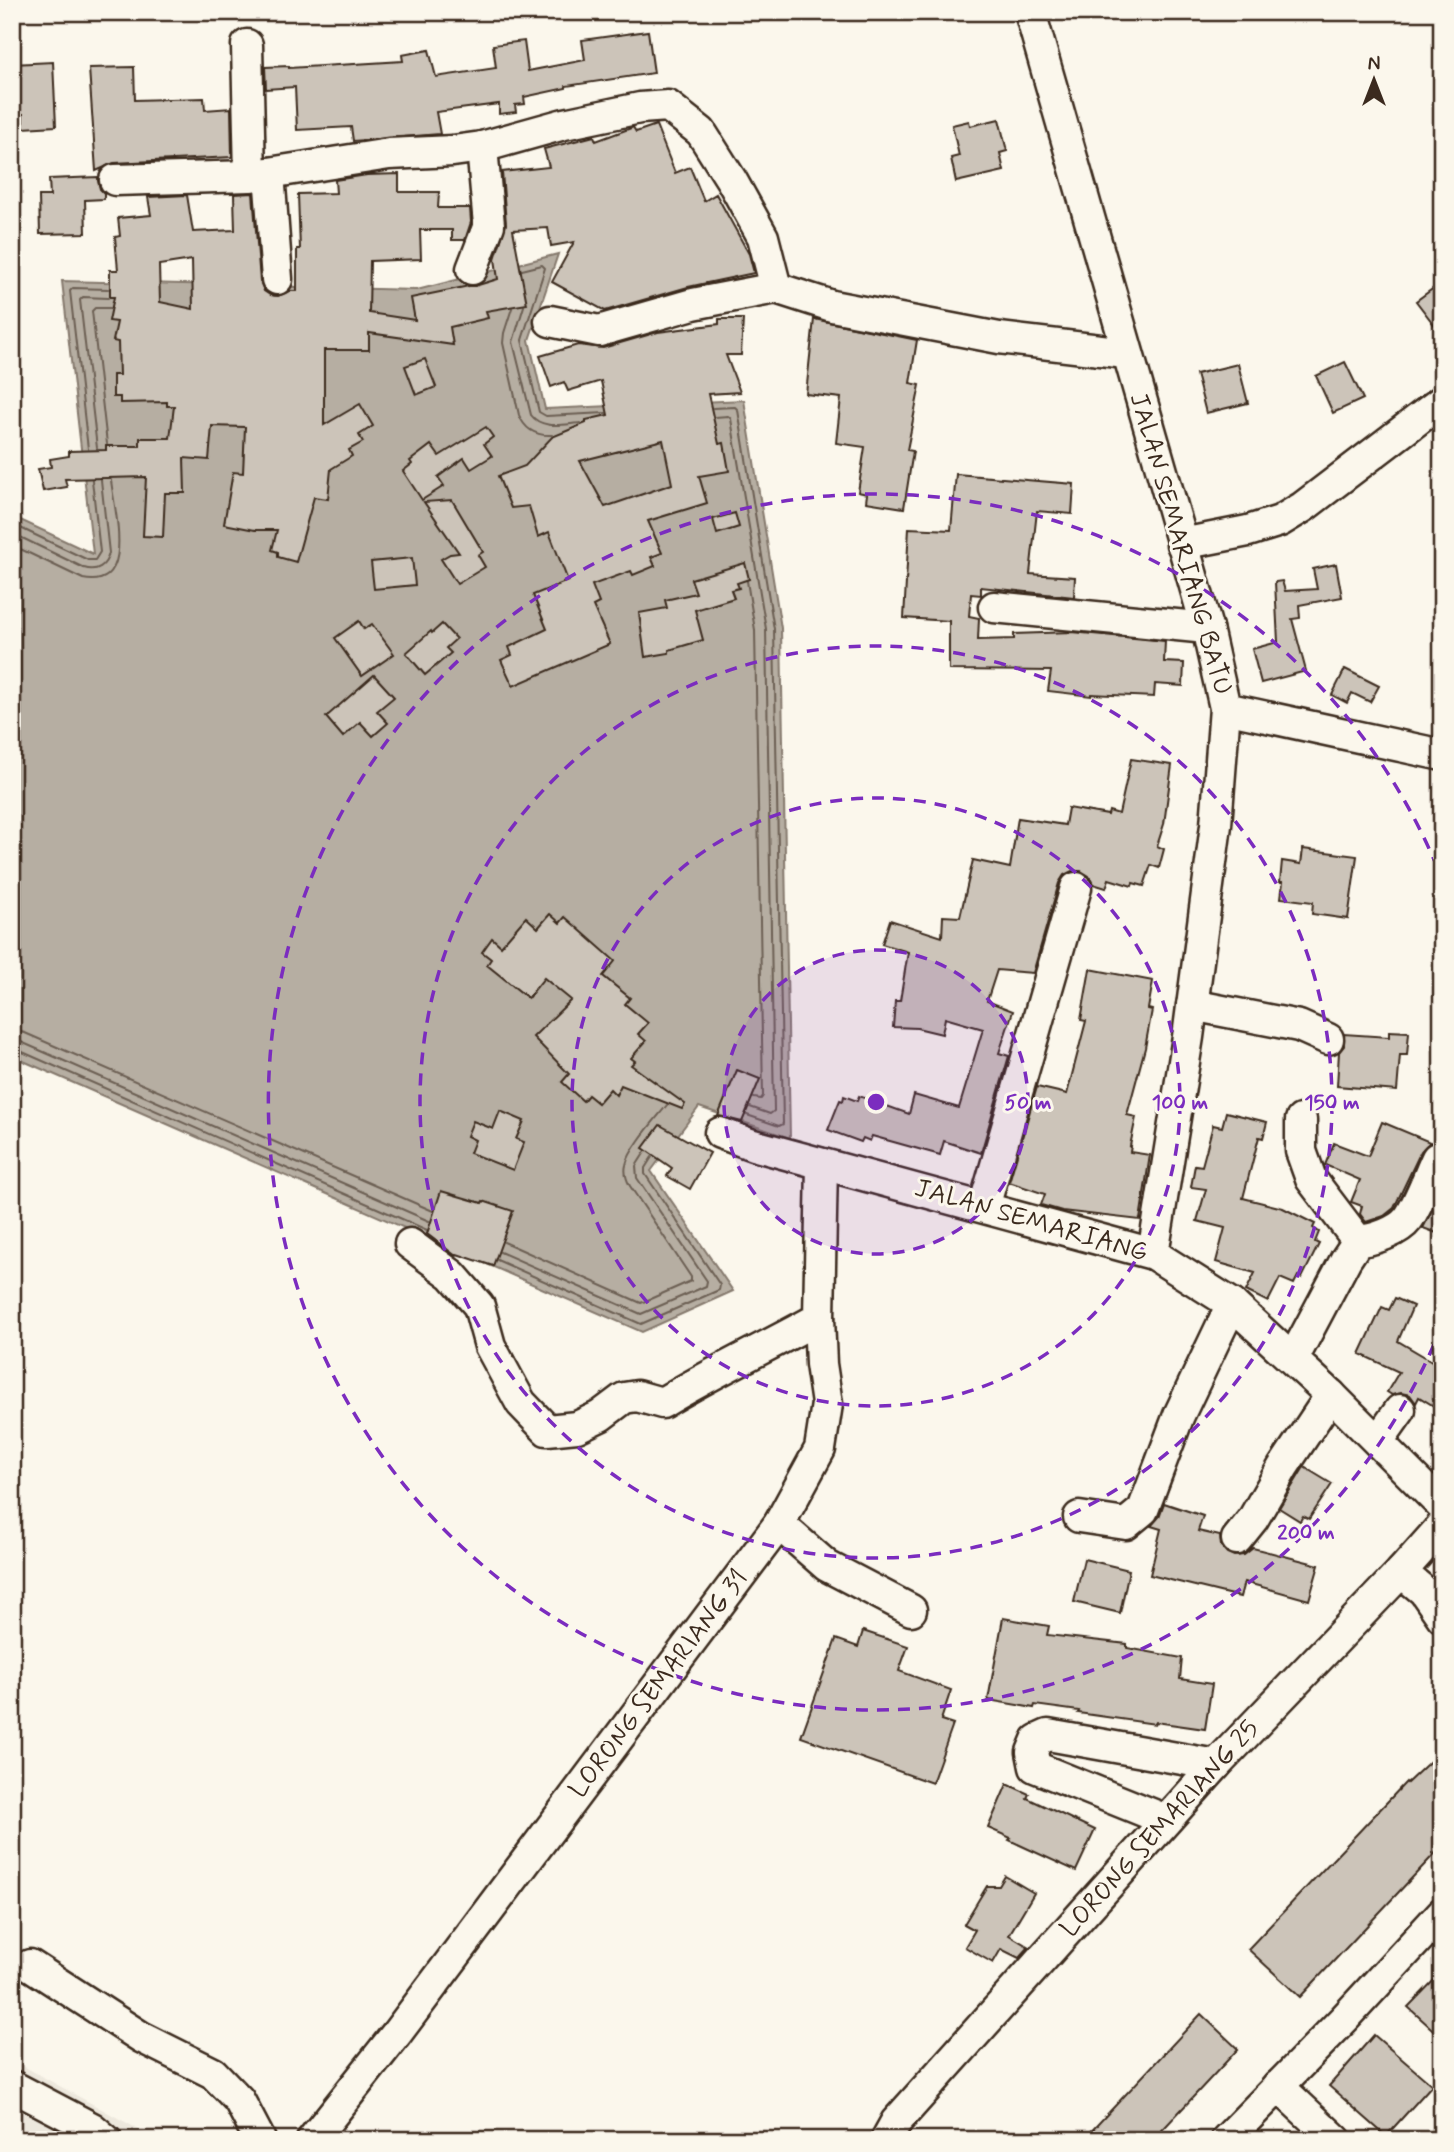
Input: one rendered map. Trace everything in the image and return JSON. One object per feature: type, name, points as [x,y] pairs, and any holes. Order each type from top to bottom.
[{"type":"street","name":"JALAN SEMARIANG BATU","points":[[1030,12],[1207,628],[1225,708],[1216,825],[1192,1005],[1153,1254]]},
{"type":"street","points":[[247,45],[260,174],[277,279]]},
{"type":"street","points":[[115,180],[260,174],[389,154],[453,151],[482,147],[577,121],[640,108],[668,106],[701,132],[732,181],[764,237],[776,288]]},
{"type":"street","points":[[472,269],[489,225],[482,147]]},
{"type":"street","points":[[550,321],[599,331],[693,304],[776,288],[832,306],[999,338],[1126,353]]},
{"type":"street","points":[[1182,544],[1280,522],[1442,401]]},
{"type":"street","points":[[994,607],[1207,628]]},
{"type":"street","points":[[1225,708],[1442,755]]},
{"type":"street","points":[[984,1207],[1076,888]]},
{"type":"street","points":[[1192,1005],[1299,1026],[1328,1039]]},
{"type":"street","points":[[1301,1120],[1301,1151],[1311,1179],[1357,1241]]},
{"type":"street","name":"JALAN SEMARIANG","points":[[720,1133],[753,1145],[1153,1254],[1232,1304],[1331,1395],[1442,1506]]},
{"type":"street","points":[[1357,1241],[1368,1241],[1399,1227],[1408,1219],[1437,1158]]},
{"type":"street","name":"LORONG SEMARIANG 31","points":[[312,2140],[405,2022],[779,1524],[820,1449],[827,1404],[821,1364],[819,1318],[822,1164]]},
{"type":"street","points":[[1293,1359],[1357,1241]]},
{"type":"street","points":[[410,1244],[452,1275],[479,1307],[490,1346],[521,1403],[547,1430],[577,1427],[600,1416],[624,1398],[637,1396],[662,1403],[703,1378],[764,1349],[819,1318]]},
{"type":"street","points":[[1079,1517],[1126,1524],[1143,1510],[1180,1415],[1232,1304]]},
{"type":"street","points":[[1237,1539],[1253,1519],[1283,1466],[1331,1395]]},
{"type":"street","points":[[1378,1441],[1400,1410]]},
{"type":"street","points":[[779,1524],[827,1566],[911,1609]]},
{"type":"street","name":"LORONG SEMARIANG 25","points":[[886,2140],[896,2122],[1166,1820],[1442,1526]]},
{"type":"street","points":[[1401,1572],[1424,1591],[1442,1617]]},
{"type":"street","points":[[1166,1820],[1035,1767],[1032,1752],[1037,1740],[1048,1735],[1216,1765]]},
{"type":"street","points":[[1226,2140],[1442,1913]]},
{"type":"street","points":[[30,1965],[141,2037],[214,2073],[239,2100],[260,2140]]},
{"type":"street","points":[[12,2085],[92,2127],[106,2140]]},
{"type":"street","points":[[1278,2086],[1336,2140]]},
{"type":"shaded area","points":[[12,2060],[158,2140],[12,2140]]},
{"type":"water","points":[[558,254],[529,340],[545,409],[744,400],[781,628],[790,1138],[699,1107],[651,1171],[733,1291],[642,1332],[12,1056],[12,516],[93,554],[62,281],[417,290]]},
{"type":"building","points":[[648,31],[654,73],[566,86],[524,97],[525,104],[515,105],[516,112],[499,114],[499,104],[436,112],[440,134],[353,141],[351,127],[297,130],[295,87],[266,89],[265,67],[403,61],[402,55],[429,50],[436,77],[496,68],[493,45],[524,41],[528,71],[585,60],[582,40]]},
{"type":"building","points":[[53,62],[56,126],[23,128],[23,114],[13,115],[12,64]]},
{"type":"building","points":[[134,67],[135,100],[204,98],[205,110],[231,108],[232,157],[114,163],[96,171],[89,68]]},
{"type":"building","points":[[999,119],[1007,151],[1000,153],[1004,171],[956,182],[951,158],[959,156],[952,125],[969,121],[970,126]]},
{"type":"building","points":[[656,125],[675,173],[690,167],[704,201],[716,194],[749,254],[754,273],[688,287],[605,311],[552,282],[574,242],[551,246],[548,228],[513,230],[527,304],[486,311],[488,318],[450,327],[453,345],[369,333],[369,350],[324,350],[324,425],[360,404],[373,426],[359,435],[363,442],[349,450],[352,456],[331,469],[328,499],[314,497],[296,562],[278,557],[278,552],[272,550],[277,530],[255,530],[224,524],[233,472],[243,473],[245,427],[212,426],[209,460],[184,458],[185,493],[165,493],[163,537],[143,536],[146,477],[65,479],[67,487],[43,491],[38,469],[51,467],[50,459],[69,456],[69,451],[106,450],[106,446],[140,446],[140,438],[170,438],[174,406],[167,406],[167,402],[120,403],[120,397],[113,397],[113,375],[119,375],[118,342],[113,341],[117,322],[109,321],[114,297],[110,297],[110,270],[118,270],[115,237],[120,236],[118,218],[151,215],[148,197],[187,195],[193,232],[235,230],[234,194],[253,193],[260,281],[264,291],[278,296],[297,291],[297,249],[300,249],[298,194],[336,193],[335,180],[399,174],[399,192],[439,192],[438,208],[470,208],[471,222],[465,240],[452,240],[452,230],[420,230],[421,259],[370,261],[369,313],[415,320],[411,298],[498,279],[495,259],[506,224],[502,172],[549,167],[544,149],[594,136],[596,141],[633,127],[636,132]],"holes":[[[192,260],[193,309],[160,302],[159,265]]]},
{"type":"building","points":[[98,177],[104,199],[85,200],[86,233],[40,234],[39,196],[50,196],[49,179]]},
{"type":"building","points":[[1442,282],[1442,335],[1416,301]]},
{"type":"building","points":[[719,319],[743,319],[741,355],[726,355],[740,392],[708,394],[719,444],[724,443],[729,471],[699,476],[707,503],[648,521],[662,553],[651,557],[655,566],[633,575],[631,571],[592,585],[599,603],[593,606],[610,644],[513,686],[501,660],[512,655],[509,647],[547,629],[533,595],[568,581],[549,532],[538,537],[529,506],[511,508],[498,476],[525,466],[552,437],[586,423],[586,420],[608,415],[601,381],[568,391],[564,382],[551,387],[540,356],[578,345],[603,348],[658,332],[719,324]],"holes":[[[663,440],[672,484],[605,507],[580,461]]]},
{"type":"building","points":[[814,319],[917,340],[910,383],[920,385],[907,450],[913,451],[904,508],[866,502],[867,494],[858,492],[865,447],[836,443],[841,398],[806,394]]},
{"type":"building","points":[[425,359],[436,387],[416,395],[405,366]]},
{"type":"building","points":[[1345,362],[1363,399],[1333,413],[1316,376]]},
{"type":"building","points":[[1238,364],[1248,403],[1206,413],[1196,374]]},
{"type":"building","points":[[486,427],[493,437],[484,444],[492,456],[471,469],[464,458],[438,477],[444,486],[422,500],[403,471],[412,464],[410,461],[431,445],[439,456]]},
{"type":"building","points":[[956,474],[1074,484],[1072,514],[1037,511],[1030,574],[1075,577],[1074,597],[981,587],[981,595],[971,594],[969,616],[979,618],[978,640],[1014,639],[1014,634],[1072,632],[1165,641],[1164,662],[1184,663],[1183,686],[1155,684],[1154,697],[1091,696],[1048,691],[1051,671],[949,670],[949,621],[904,618],[909,528],[951,530]]},
{"type":"building","points":[[452,500],[483,552],[478,555],[485,567],[457,584],[441,559],[459,553],[424,502]]},
{"type":"building","points":[[735,513],[739,527],[717,534],[713,519]]},
{"type":"building","points":[[412,558],[415,585],[374,589],[371,562]]},
{"type":"building","points":[[745,563],[749,579],[737,583],[739,588],[731,590],[734,598],[695,610],[703,640],[669,650],[669,653],[645,657],[639,613],[667,608],[665,600],[696,593],[691,579]]},
{"type":"building","points":[[1336,564],[1342,597],[1299,605],[1300,618],[1292,619],[1306,671],[1261,683],[1252,649],[1278,642],[1275,582],[1282,581],[1285,591],[1317,589],[1313,569]]},
{"type":"building","points":[[359,621],[364,629],[372,624],[394,654],[362,676],[335,638]]},
{"type":"building","points":[[442,624],[456,639],[446,648],[451,653],[425,675],[406,653]]},
{"type":"building","points":[[1345,669],[1379,686],[1370,702],[1352,693],[1347,703],[1332,695]]},
{"type":"building","points":[[374,675],[394,697],[377,711],[388,723],[373,736],[360,722],[343,737],[326,717]]},
{"type":"building","points":[[1131,759],[1172,765],[1164,824],[1157,846],[1164,849],[1159,868],[1151,865],[1144,886],[1133,883],[1132,886],[1109,879],[1106,888],[1093,884],[1089,876],[1081,871],[1064,875],[1059,883],[1033,973],[997,970],[987,1001],[1013,1011],[999,1053],[1009,1056],[981,1153],[944,1141],[940,1155],[872,1136],[870,1141],[863,1138],[861,1142],[828,1130],[844,1096],[857,1101],[859,1096],[909,1114],[914,1095],[959,1108],[983,1029],[945,1018],[942,1034],[917,1028],[893,1027],[895,1001],[900,1001],[908,952],[882,944],[890,920],[942,937],[943,916],[960,917],[973,860],[1010,868],[1018,818],[1065,825],[1068,808],[1108,815],[1109,811],[1119,814]]},
{"type":"building","points":[[1303,849],[1357,856],[1348,919],[1312,914],[1313,902],[1281,898],[1282,861],[1301,864]]},
{"type":"building","points":[[550,914],[560,923],[565,917],[615,961],[603,976],[630,998],[625,1004],[648,1023],[638,1034],[646,1041],[631,1058],[635,1061],[631,1065],[685,1104],[682,1109],[621,1085],[616,1095],[610,1089],[598,1103],[588,1095],[583,1101],[562,1082],[569,1074],[533,1037],[571,1000],[544,978],[528,998],[487,965],[491,959],[482,952],[492,938],[501,946],[526,917],[538,928]]},
{"type":"building","points":[[1090,969],[1153,981],[1148,1009],[1152,1010],[1145,1048],[1127,1115],[1136,1117],[1130,1152],[1150,1155],[1140,1220],[1062,1211],[1041,1205],[1045,1194],[1009,1182],[1037,1087],[1067,1094],[1086,1021],[1081,1020]]},
{"type":"building","points":[[1389,1031],[1409,1032],[1407,1055],[1400,1055],[1397,1091],[1337,1086],[1339,1052],[1344,1046],[1344,1034],[1389,1037]]},
{"type":"building","points":[[737,1070],[760,1079],[742,1122],[718,1116]]},
{"type":"building","points":[[500,1111],[524,1121],[516,1139],[524,1142],[513,1170],[470,1153],[475,1140],[467,1136],[473,1121],[493,1129]]},
{"type":"building","points":[[1226,1112],[1267,1122],[1263,1138],[1259,1137],[1243,1198],[1283,1208],[1315,1224],[1313,1228],[1319,1232],[1315,1242],[1319,1244],[1302,1278],[1298,1276],[1294,1284],[1280,1278],[1268,1302],[1246,1291],[1255,1273],[1216,1262],[1225,1228],[1197,1221],[1206,1189],[1191,1187],[1195,1165],[1202,1166],[1213,1125],[1222,1127]]},
{"type":"building","points":[[1382,1122],[1430,1142],[1421,1151],[1394,1208],[1384,1216],[1366,1222],[1360,1214],[1362,1206],[1351,1202],[1360,1180],[1325,1165],[1334,1143],[1368,1156]]},
{"type":"building","points":[[660,1125],[710,1153],[690,1189],[667,1176],[672,1168],[643,1148]]},
{"type":"building","points":[[441,1191],[513,1211],[493,1266],[457,1254],[456,1256],[427,1234]]},
{"type":"building","points":[[1439,1197],[1442,1198],[1442,1235],[1423,1228]]},
{"type":"building","points":[[1395,1298],[1413,1306],[1398,1341],[1442,1367],[1442,1411],[1419,1397],[1416,1403],[1410,1395],[1392,1395],[1387,1392],[1399,1372],[1360,1354],[1382,1307],[1389,1310]]},
{"type":"building","points":[[1304,1467],[1332,1484],[1309,1519],[1303,1516],[1300,1521],[1279,1508]]},
{"type":"building","points":[[1164,1503],[1203,1516],[1198,1531],[1220,1536],[1221,1546],[1234,1556],[1244,1555],[1253,1548],[1319,1565],[1309,1600],[1244,1582],[1240,1597],[1150,1575],[1161,1529],[1151,1526],[1159,1517]]},
{"type":"building","points":[[1084,1559],[1129,1570],[1120,1613],[1074,1602]]},
{"type":"building","points":[[1003,1618],[1049,1626],[1047,1635],[1127,1644],[1127,1648],[1182,1658],[1180,1679],[1212,1684],[1205,1729],[988,1700]]},
{"type":"building","points":[[863,1631],[908,1646],[899,1671],[951,1690],[941,1720],[953,1724],[932,1783],[801,1737],[836,1639],[858,1647]]},
{"type":"building","points":[[1442,1750],[1442,1846],[1300,1997],[1248,1949],[1406,1782]]},
{"type":"building","points":[[1007,1784],[1029,1794],[1027,1798],[1095,1830],[1076,1871],[988,1828]]},
{"type":"building","points":[[1005,1876],[1034,1893],[1009,1935],[1029,1947],[1019,1958],[1001,1949],[993,1963],[965,1947],[975,1930],[964,1924],[987,1886],[999,1886]]},
{"type":"building","points":[[1442,1972],[1442,2038],[1408,2007]]},
{"type":"building","points":[[1201,2014],[1238,2049],[1153,2140],[1083,2140]]},
{"type":"building","points":[[1374,2035],[1432,2085],[1386,2136],[1329,2086]]}]
